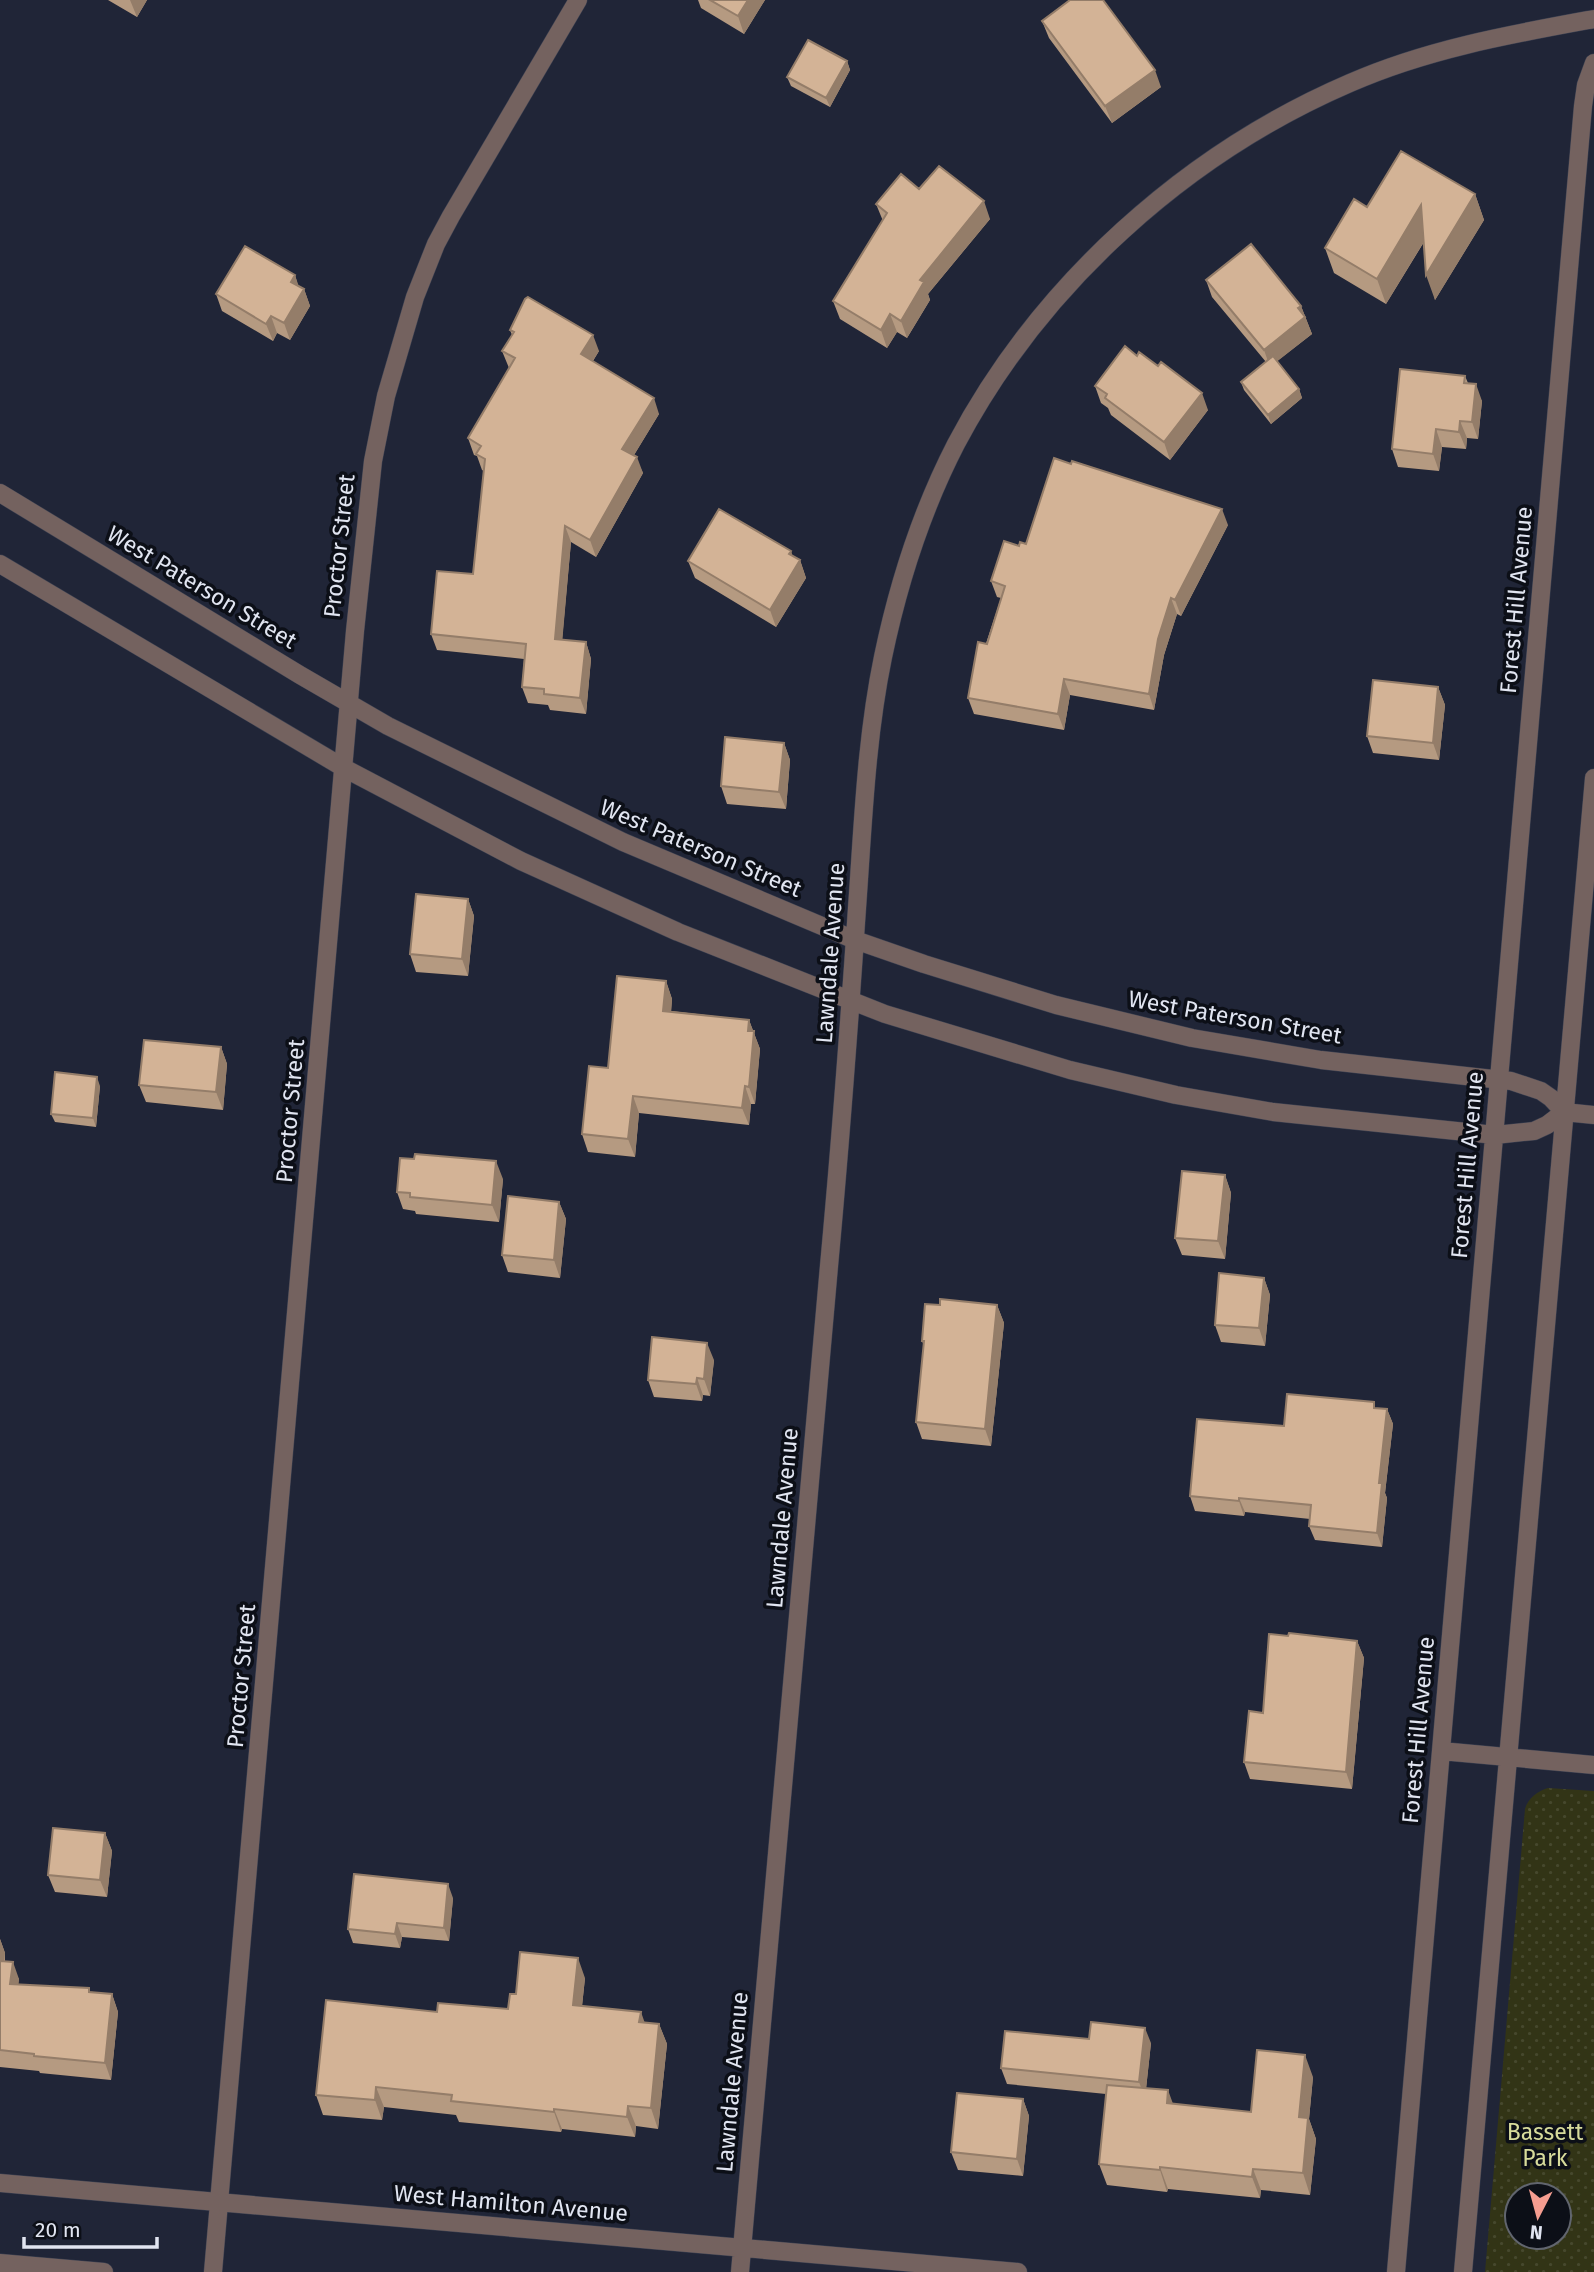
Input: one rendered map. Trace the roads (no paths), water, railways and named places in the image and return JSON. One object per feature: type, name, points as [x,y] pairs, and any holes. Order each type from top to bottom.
[{"type":"street","name":"Proctor Street","points":[[213,2272],[349,705],[373,461],[386,396],[425,270],[451,216],[578,0]]},
{"type":"street","name":"Lawndale Avenue","points":[[740,2272],[876,697],[882,660],[902,585],[927,510],[954,447],[988,391],[1035,326],[1086,268],[1136,219],[1197,171],[1273,121],[1354,81],[1397,65],[1498,38],[1594,19]]},
{"type":"street","name":"Forest Hill Avenue","points":[[1396,2272],[1583,106],[1586,85],[1594,63]]},
{"type":"street","name":"West Paterson Street","points":[[0,494],[349,705],[552,809],[623,842],[855,940],[1056,1005],[1192,1038],[1321,1060],[1499,1079],[1541,1091],[1564,1112]]},
{"type":"street","points":[[0,564],[344,768],[416,807],[566,882],[678,932],[851,1002],[1001,1051],[1176,1095],[1283,1113],[1494,1135],[1534,1130],[1547,1125],[1564,1112],[1594,1115]]},
{"type":"street","points":[[1463,2272],[1594,778]]},
{"type":"street","points":[[1441,1751],[1594,1765]]},
{"type":"street","name":"West Hamilton Avenue","points":[[0,2183],[1018,2272]]},
{"type":"street","points":[[0,2263],[104,2272]]},
{"type":"park label","name":"Bassett Park","points":[[1545,2145]]}]
